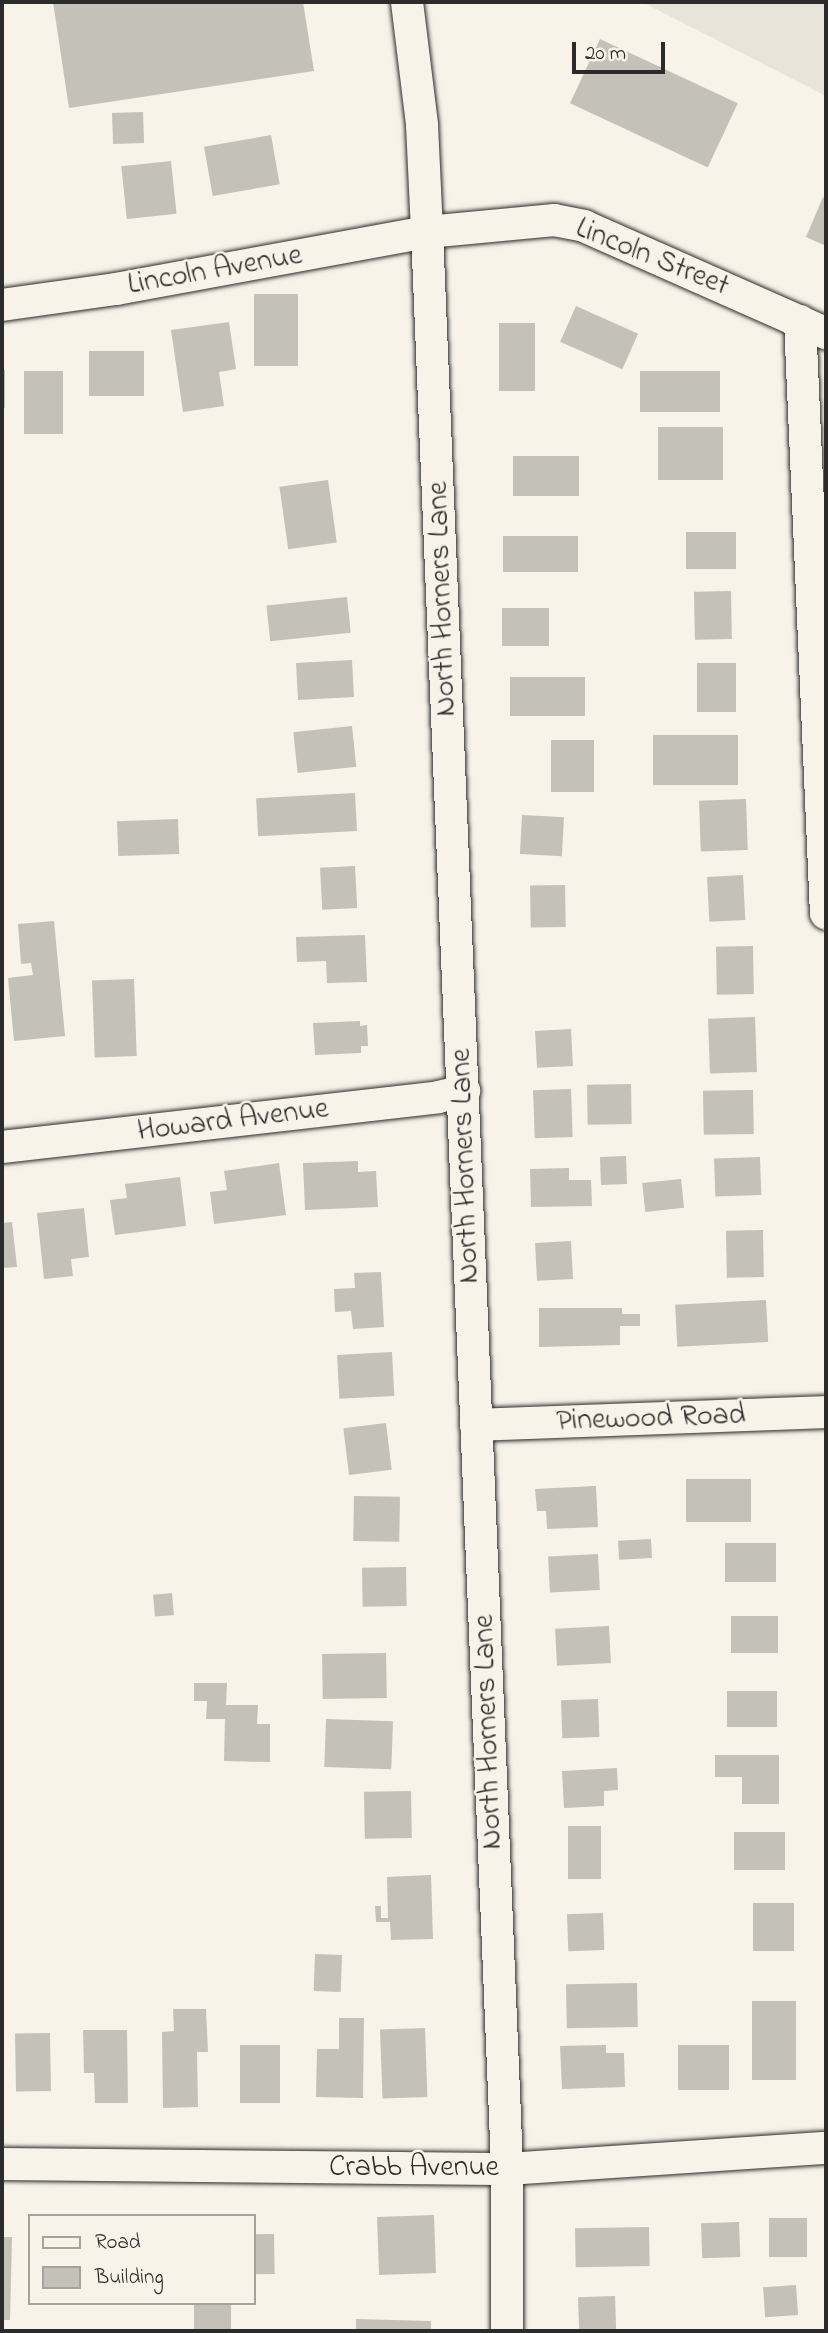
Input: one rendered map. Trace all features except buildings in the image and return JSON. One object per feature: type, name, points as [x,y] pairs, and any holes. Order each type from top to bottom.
[{"type":"street","name":"North Horners Lane","points":[[407,2],[422,125],[464,1091],[507,2169],[507,2331]]},
{"type":"street","name":"Lincoln Street","points":[[427,232],[554,220],[584,226],[813,327]]},
{"type":"street","name":"Lincoln Avenue","points":[[2,305],[116,289],[427,232]]},
{"type":"street","points":[[813,327],[826,913]]},
{"type":"street","name":"Howard Avenue","points":[[2,1147],[438,1097],[464,1091]]},
{"type":"street","name":"Pinewood Road","points":[[476,1425],[826,1412]]},
{"type":"street","name":"Crabb Avenue","points":[[2,2164],[507,2169],[826,2148]]},
{"type":"shaded area","points":[[642,2],[826,2],[826,96]]}]
